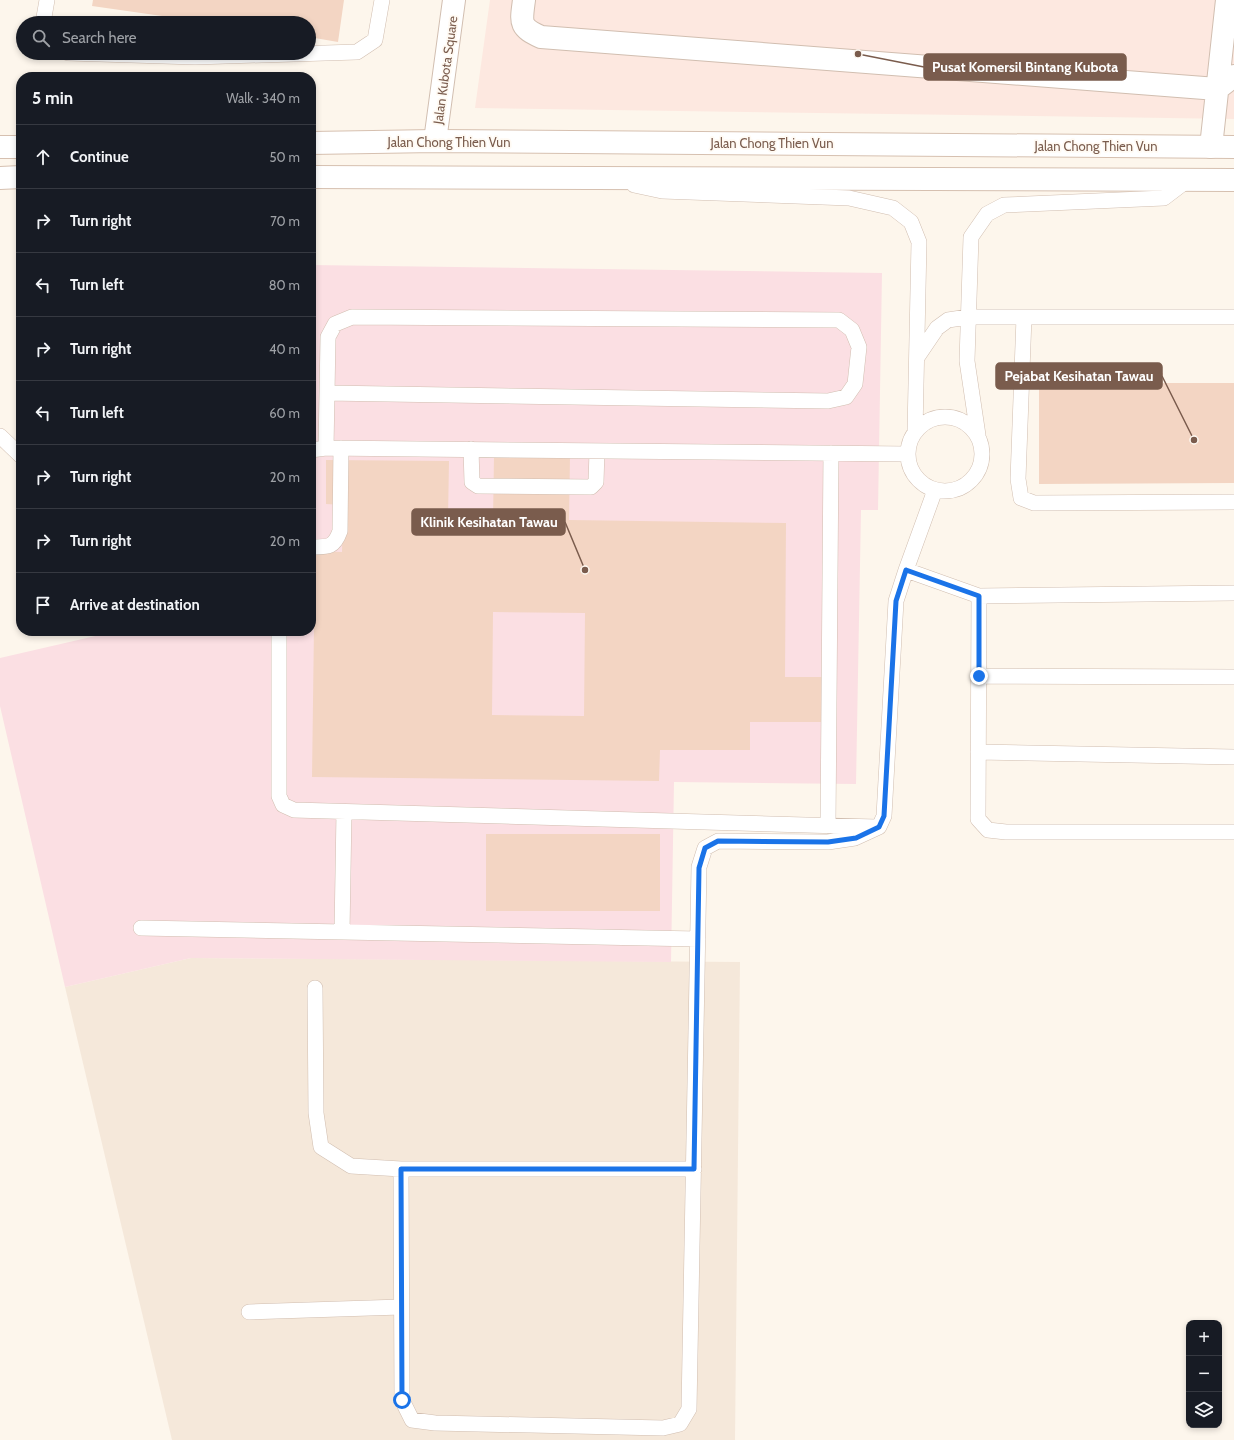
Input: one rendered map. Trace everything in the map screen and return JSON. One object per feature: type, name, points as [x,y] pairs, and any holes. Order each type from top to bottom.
[{"type":"main road","name":"Jalan Kubota Square","points":[[435,141],[454,0]]},
{"type":"main road","points":[[524,0],[522,20],[528,31],[541,37],[1226,83]]},
{"type":"main road","points":[[1211,147],[1226,83],[1226,0]]},
{"type":"main road","name":"Jalan Chong Thien Vun","points":[[316,143],[435,141],[1234,147]]},
{"type":"main road","points":[[0,147],[16,147]]},
{"type":"main road","points":[[0,178],[16,177]]},
{"type":"main road","points":[[316,177],[1234,180]]},
{"type":"lane","points":[[45,16],[47,0]]},
{"type":"lane","points":[[316,53],[357,52],[375,40],[382,0]]},
{"type":"lane","points":[[603,178],[662,191],[849,198],[893,208],[911,222],[919,242],[915,432]]},
{"type":"lane","points":[[978,434],[969,425],[959,419],[947,417],[935,418],[924,423],[915,432],[910,442],[908,454],[910,466],[915,476],[923,484],[935,490],[948,492],[960,489],[971,482],[979,472],[983,459],[983,446],[978,434],[967,361],[971,237],[987,214],[1004,205],[1164,198],[1190,179]]},
{"type":"lane","points":[[326,448],[328,337],[334,324],[352,317],[839,320],[852,330],[859,347],[855,384],[846,397],[828,401],[327,393]]},
{"type":"lane","points":[[917,356],[937,328],[948,320],[968,317],[1234,317]]},
{"type":"lane","points":[[1024,317],[1018,479],[1021,498],[1034,504],[1234,502]]},
{"type":"lane","points":[[0,436],[16,451]]},
{"type":"lane","points":[[316,449],[326,448],[471,449],[908,454]]},
{"type":"lane","points":[[316,547],[327,547],[333,544],[337,539],[340,530],[342,448]]},
{"type":"lane","points":[[471,449],[472,482],[478,486],[591,486],[596,482],[597,451]]},
{"type":"lane","points":[[828,826],[831,453]]},
{"type":"lane","points":[[401,1169],[402,1400],[412,1420],[435,1423],[655,1428],[663,1428],[680,1424],[689,1409],[699,868],[705,848],[718,841],[828,842],[856,838],[879,827],[884,816],[896,601],[935,490]]},
{"type":"lane","points":[[906,570],[979,596],[1234,593]]},
{"type":"lane","points":[[979,596],[978,819],[988,830],[1006,832],[1234,832]]},
{"type":"lane","points":[[279,636],[279,796],[283,805],[294,810],[879,827]]},
{"type":"lane","points":[[979,676],[1234,677]]},
{"type":"lane","points":[[978,752],[1234,757]]},
{"type":"lane","points":[[342,932],[344,812]]},
{"type":"lane","points":[[141,928],[698,939]]},
{"type":"lane","points":[[315,988],[316,1112],[321,1147],[351,1166],[401,1169],[694,1169]]},
{"type":"lane","points":[[249,1312],[401,1307]]},
{"type":"shaded area","points":[[490,0],[1234,0],[1234,119],[475,108]]},
{"type":"shaded area","points":[[316,265],[882,273],[878,510],[861,510],[856,784],[674,782],[671,962],[191,958],[65,987],[0,706],[0,658],[95,636],[316,636]]},
{"type":"shaded area","points":[[191,958],[740,962],[735,1440],[172,1440],[65,987]]},
{"type":"building","points":[[93,0],[344,0],[338,42],[316,38],[316,16],[162,16],[92,6]]},
{"type":"building","points":[[1053,373],[1163,373],[1163,383],[1234,383],[1234,483],[1039,484],[1039,383],[1053,383]]},
{"type":"building","points":[[494,456],[570,456],[569,520],[786,523],[785,677],[824,677],[824,722],[750,722],[750,750],[660,750],[659,781],[312,777],[314,636],[316,636],[316,551],[342,552],[343,505],[326,504],[326,460],[449,461],[448,519],[493,520]],"holes":[[[493,612],[585,613],[584,716],[492,715]]]},
{"type":"building","points":[[486,834],[660,834],[660,911],[486,911]]},
{"type":"place","name":"Pusat Komersil Bintang Kubota","points":[[858,54]]},
{"type":"place","name":"Pejabat Kesihatan Tawau","points":[[1194,440]]},
{"type":"place","name":"Klinik Kesihatan Tawau","points":[[585,570]]},
{"type":"route","points":[[402,1400],[401,1169],[694,1169],[699,868],[705,848],[718,841],[828,842],[856,838],[879,827],[884,816],[896,601],[906,570],[979,596],[979,676]]}]
